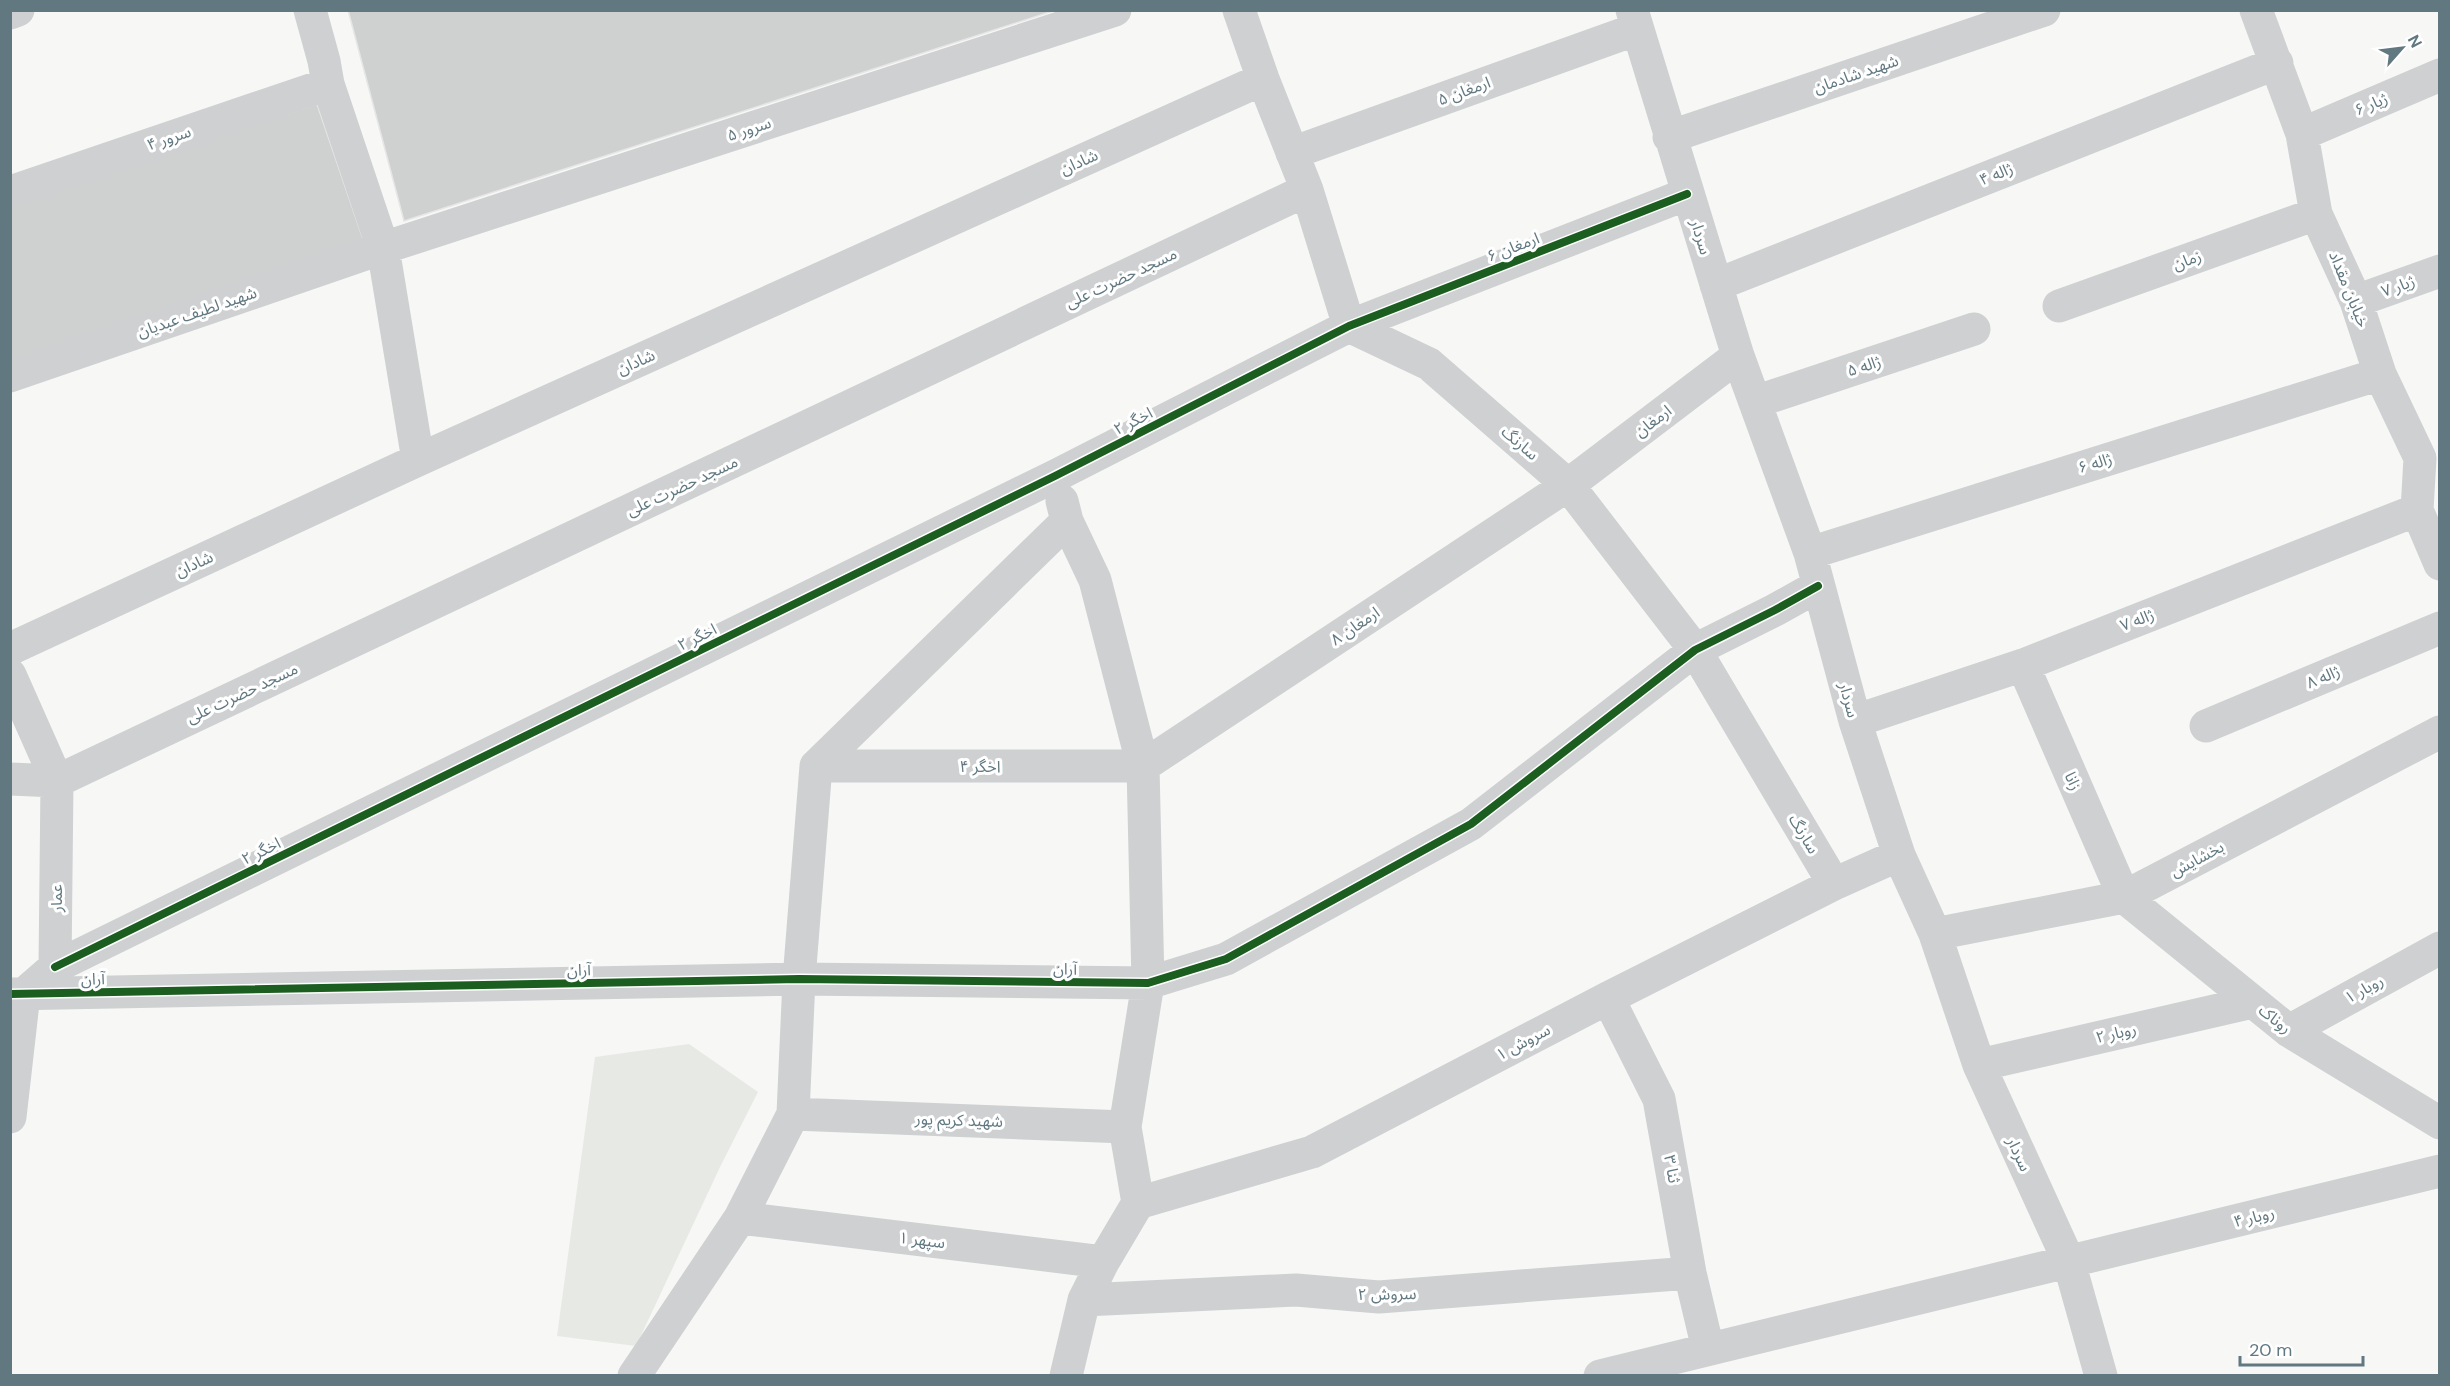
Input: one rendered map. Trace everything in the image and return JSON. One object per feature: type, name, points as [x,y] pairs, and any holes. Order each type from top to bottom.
[{"type":"street","points":[[310,10],[328,84],[383,248],[418,460]]},
{"type":"street","name":"سرور ۵","points":[[383,248],[1114,10]]},
{"type":"street","points":[[1239,10],[1263,80],[1307,190],[1349,326]]},
{"type":"street","name":"شهید شادمان","points":[[1669,137],[2044,10]]},
{"type":"street","name":"خیابان مقداد","points":[[2263,13],[2277,63],[2302,134],[2316,214],[2356,301],[2380,374],[2430,456],[2417,510],[2439,564]]},
{"type":"street","name":"سردار","points":[[1634,20],[1738,356],[1810,553],[1855,721],[1899,855],[1935,934],[1979,1065],[2069,1262],[2101,1376]]},
{"type":"street","name":"ارمغان ۵","points":[[1292,153],[1634,20]]},
{"type":"street","name":"ژاله ۴","points":[[1716,285],[2277,63]]},
{"type":"street","name":"ژیار ۶","points":[[2302,134],[2439,75]]},
{"type":"street","name":"شادان","points":[[10,649],[418,460],[1263,80]]},
{"type":"street","name":"سرور ۴","points":[[10,192],[328,84]]},
{"type":"street","name":"مسجد حضرت علی","points":[[57,781],[1307,190]]},
{"type":"street","name":"ارمغان ۶","points":[[1349,326],[1687,194]]},
{"type":"street","name":"زمان","points":[[2059,306],[2316,214]]},
{"type":"street","name":"شهید لطیف عبدیان","points":[[10,376],[383,248]]},
{"type":"street","name":"ژیار ۷","points":[[2356,301],[2439,271]]},
{"type":"street","name":"اخگر ۲","points":[[55,967],[1055,476],[1349,326]]},
{"type":"street","name":"سارنگ","points":[[1349,326],[1430,364],[1568,485],[1695,650],[1834,884]]},
{"type":"street","name":"ژاله ۵","points":[[1755,402],[1974,329]]},
{"type":"street","name":"ارمغان","points":[[1568,485],[1738,356]]},
{"type":"street","name":"ژاله ۶","points":[[1810,553],[2380,374]]},
{"type":"street","points":[[1055,476],[1067,520],[1095,580],[1143,766],[1148,983],[1125,1127],[1138,1203],[1103,1262],[1084,1300],[1066,1376]]},
{"type":"street","name":"ارمغان ۸","points":[[1143,766],[1568,485]]},
{"type":"street","name":"ژاله ۷","points":[[1855,721],[2023,665],[2417,510]]},
{"type":"street","points":[[634,1376],[740,1218],[793,1114],[799,979],[816,766],[1067,520]]},
{"type":"street","name":"آران","points":[[17,994],[799,979],[1148,983],[1226,959],[1472,824],[1695,650],[1818,586]]},
{"type":"street","name":"ژاله ۸","points":[[2206,726],[2439,628]]},
{"type":"street","name":"زانا","points":[[2023,665],[2124,897]]},
{"type":"street","name":"عمار","points":[[10,675],[57,781],[55,967]]},
{"type":"street","name":"بخشایش","points":[[1935,934],[2124,897],[2439,732]]},
{"type":"street","name":"اخگر ۴","points":[[816,766],[1143,766]]},
{"type":"street","points":[[10,779],[57,781]]},
{"type":"street","name":"سروش ۱","points":[[1138,1203],[1312,1152],[1608,998],[1834,884],[1899,855]]},
{"type":"street","name":"روناک","points":[[2124,897],[2289,1031],[2439,1123]]},
{"type":"street","name":"روبار ۱","points":[[2289,1031],[2439,948]]},
{"type":"street","points":[[10,1117],[17,994],[55,967]]},
{"type":"street","name":"ثنا ۳","points":[[1608,998],[1659,1099],[1690,1273],[1708,1349]]},
{"type":"street","name":"روبار ۲","points":[[1979,1065],[2253,1002]]},
{"type":"street","name":"شهید کریم پور","points":[[793,1114],[1125,1127]]},
{"type":"street","name":"روبار ۴","points":[[1600,1376],[2439,1171]]},
{"type":"street","name":"سپهر ۱","points":[[740,1218],[1103,1262]]},
{"type":"street","name":"سروش ۲","points":[[1084,1300],[1296,1290],[1379,1297],[1690,1273]]},
{"type":"shaded area","points":[[689,1044],[758,1092],[636,1346],[557,1336],[595,1057]]},
{"type":"building","points":[[348,10],[1056,10],[404,221]]},
{"type":"building","points":[[317,104],[364,242],[10,362],[10,207]]},
{"type":"cycle path","points":[[55,967],[1055,476],[1349,326],[1687,194]]},
{"type":"cycle path","points":[[10,994],[799,979],[1148,983],[1226,959],[1471,824],[1695,650],[1818,586]]}]
